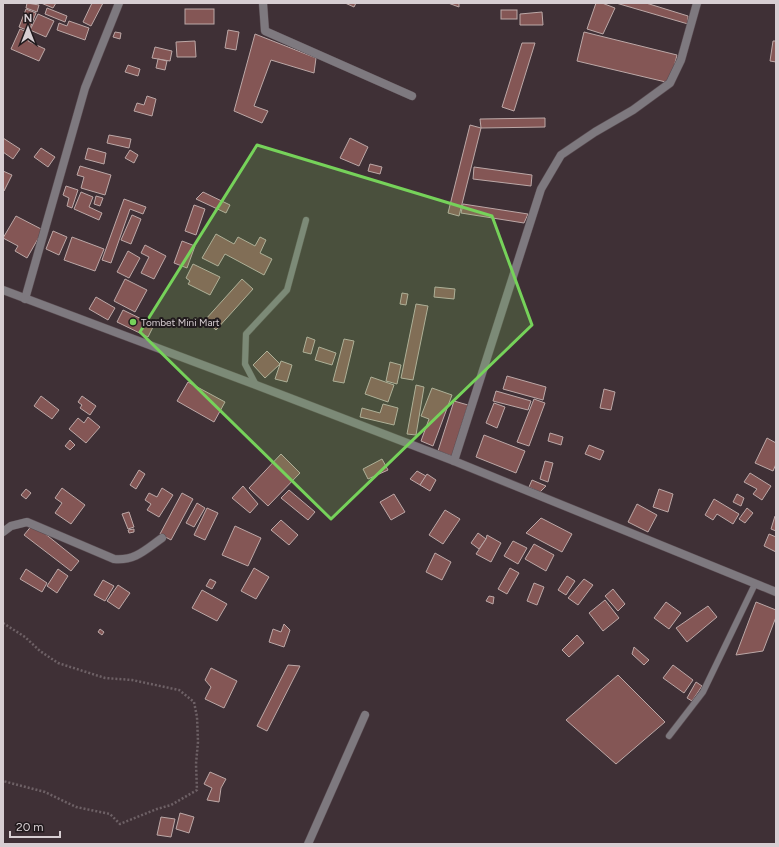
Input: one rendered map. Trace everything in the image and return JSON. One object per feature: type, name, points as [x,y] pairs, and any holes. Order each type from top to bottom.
[{"type":"street","points":[[25,298],[85,88],[119,3]]},
{"type":"street","points":[[263,3],[265,31],[412,96]]},
{"type":"street","points":[[454,461],[541,189],[561,155],[594,132],[633,110],[670,83],[681,60],[698,3]]},
{"type":"street","points":[[3,291],[256,385],[454,461],[776,592]]},
{"type":"street","points":[[3,532],[12,526],[27,522],[114,559],[125,560],[137,556],[162,538]]},
{"type":"street","points":[[308,844],[365,715]]},
{"type":"lane","points":[[256,385],[245,364],[246,334],[287,290],[306,220]]},
{"type":"lane","points":[[669,736],[703,692],[754,584]]},
{"type":"path","points":[[3,623],[25,637],[40,651],[58,663],[105,678],[132,680],[179,690],[194,702],[197,718],[198,742],[196,764],[197,790],[171,805],[120,824],[110,814],[76,807],[45,792],[3,781]]},
{"type":"highlighted area","points":[[257,145],[492,216],[532,325],[331,519],[140,332]]},
{"type":"building","points":[[27,3],[39,5],[37,12],[26,8]]},
{"type":"building","points":[[41,3],[56,3],[53,8]]},
{"type":"building","points":[[92,3],[103,3],[91,26],[83,22]]},
{"type":"building","points":[[345,3],[356,3],[354,7]]},
{"type":"building","points":[[448,3],[459,3],[459,7]]},
{"type":"building","points":[[596,3],[602,3],[615,8],[603,34],[587,29]]},
{"type":"building","points":[[616,3],[646,3],[688,16],[688,24]]},
{"type":"building","points":[[47,8],[67,16],[65,22],[45,14]]},
{"type":"building","points":[[26,9],[36,13],[29,31],[19,27]]},
{"type":"building","points":[[185,9],[214,9],[214,24],[185,24]]},
{"type":"building","points":[[501,10],[517,10],[517,19],[501,19]]},
{"type":"building","points":[[542,12],[543,25],[520,25],[520,14]]},
{"type":"building","points":[[38,14],[54,21],[46,37],[30,30]]},
{"type":"building","points":[[69,21],[89,28],[85,40],[57,30],[59,23],[67,26]]},
{"type":"building","points":[[20,29],[31,34],[28,41],[45,49],[39,61],[11,49]]},
{"type":"building","points":[[228,30],[239,32],[236,50],[225,48]]},
{"type":"building","points":[[115,32],[121,33],[120,39],[113,37]]},
{"type":"building","points":[[584,32],[677,55],[670,83],[577,61]]},
{"type":"building","points":[[255,34],[316,58],[314,73],[271,60],[254,106],[268,111],[262,123],[234,111]]},
{"type":"building","points":[[195,41],[196,57],[177,57],[176,42]]},
{"type":"building","points":[[773,41],[776,41],[776,62],[770,61]]},
{"type":"building","points":[[522,43],[535,43],[514,111],[502,107]]},
{"type":"building","points":[[155,47],[172,51],[170,61],[152,58]]},
{"type":"building","points":[[158,59],[167,61],[165,70],[156,68]]},
{"type":"building","points":[[128,65],[140,69],[138,76],[125,72]]},
{"type":"building","points":[[147,96],[156,99],[152,116],[134,111],[137,103],[144,105]]},
{"type":"building","points":[[545,118],[545,127],[481,128],[480,119]]},
{"type":"building","points":[[470,125],[481,128],[459,216],[448,213]]},
{"type":"building","points":[[109,135],[131,139],[129,148],[107,143]]},
{"type":"building","points":[[3,138],[20,149],[13,159],[3,152]]},
{"type":"building","points":[[350,138],[368,147],[359,166],[340,158]]},
{"type":"building","points":[[41,148],[55,157],[48,167],[34,157]]},
{"type":"building","points":[[88,148],[106,153],[104,164],[85,159]]},
{"type":"building","points":[[130,150],[138,155],[134,163],[125,158]]},
{"type":"building","points":[[370,164],[382,167],[380,174],[368,171]]},
{"type":"building","points":[[80,166],[111,175],[105,195],[81,188],[84,177],[77,175]]},
{"type":"building","points":[[474,167],[532,175],[531,186],[473,179]]},
{"type":"building","points":[[3,171],[12,175],[4,191],[3,190]]},
{"type":"building","points":[[66,186],[78,190],[72,208],[67,206],[69,198],[63,195]]},
{"type":"building","points":[[81,192],[93,197],[89,207],[102,213],[99,220],[74,209]]},
{"type":"building","points":[[203,192],[230,205],[226,213],[196,199]]},
{"type":"building","points":[[96,196],[103,198],[100,206],[94,204]]},
{"type":"building","points":[[124,199],[146,207],[143,214],[130,209],[111,263],[102,260]]},
{"type":"building","points":[[463,204],[528,214],[524,223],[461,213]]},
{"type":"building","points":[[194,205],[205,209],[196,235],[185,231]]},
{"type":"building","points":[[132,215],[141,219],[131,244],[121,240]]},
{"type":"building","points":[[16,216],[43,230],[27,258],[15,251],[18,246],[3,238]]},
{"type":"building","points":[[53,231],[67,237],[59,255],[46,249]]},
{"type":"building","points":[[216,234],[234,244],[238,237],[255,246],[260,237],[266,240],[260,253],[272,259],[264,275],[225,254],[218,266],[202,258]]},
{"type":"building","points":[[72,237],[104,249],[95,271],[64,260]]},
{"type":"building","points":[[182,241],[195,246],[187,268],[174,263]]},
{"type":"building","points":[[145,245],[166,256],[154,279],[141,273],[149,257],[141,253]]},
{"type":"building","points":[[128,251],[140,258],[129,278],[117,272]]},
{"type":"building","points":[[193,264],[220,277],[210,295],[188,284],[190,281],[186,278]]},
{"type":"building","points":[[125,279],[147,290],[135,312],[114,301]]},
{"type":"building","points":[[242,279],[253,289],[216,330],[205,320]]},
{"type":"building","points":[[435,287],[455,289],[454,299],[434,297]]},
{"type":"building","points":[[402,293],[408,294],[406,305],[400,304]]},
{"type":"building","points":[[96,297],[115,308],[108,320],[89,309]]},
{"type":"building","points":[[416,304],[428,306],[413,380],[401,378]]},
{"type":"building","points":[[123,310],[154,325],[148,337],[117,322]]},
{"type":"building","points":[[307,337],[315,340],[311,354],[303,352]]},
{"type":"building","points":[[344,339],[354,341],[344,383],[333,381]]},
{"type":"building","points":[[319,347],[336,353],[332,365],[315,360]]},
{"type":"building","points":[[267,351],[280,364],[265,378],[253,365]]},
{"type":"building","points":[[281,361],[292,365],[287,382],[275,379]]},
{"type":"building","points":[[390,362],[401,365],[397,384],[386,381]]},
{"type":"building","points":[[507,376],[546,387],[543,400],[503,389]]},
{"type":"building","points":[[371,377],[394,385],[388,402],[365,394]]},
{"type":"building","points":[[188,382],[225,402],[214,422],[177,401]]},
{"type":"building","points":[[416,385],[424,387],[416,435],[407,434]]},
{"type":"building","points":[[432,388],[452,395],[433,446],[421,441],[429,419],[421,416]]},
{"type":"building","points":[[604,389],[615,392],[611,410],[600,408]]},
{"type":"building","points":[[496,391],[531,401],[528,410],[493,401]]},
{"type":"building","points":[[41,396],[59,410],[52,419],[34,406]]},
{"type":"building","points":[[82,396],[96,406],[90,415],[80,408],[82,405],[78,402]]},
{"type":"building","points":[[534,399],[545,403],[529,446],[517,442]]},
{"type":"building","points":[[454,401],[468,405],[452,456],[438,451]]},
{"type":"building","points":[[494,403],[505,407],[497,428],[486,423]]},
{"type":"building","points":[[383,404],[398,408],[394,425],[360,417],[362,408],[380,413]]},
{"type":"building","points":[[88,417],[100,427],[86,443],[69,429],[78,418],[84,423]]},
{"type":"building","points":[[550,433],[563,437],[561,445],[548,441]]},
{"type":"building","points":[[484,435],[525,451],[516,473],[476,457]]},
{"type":"building","points":[[767,438],[776,443],[776,464],[773,471],[755,463]]},
{"type":"building","points":[[70,440],[75,445],[70,450],[65,446]]},
{"type":"building","points":[[589,445],[604,451],[600,460],[585,454]]},
{"type":"building","points":[[281,454],[300,473],[268,506],[249,488]]},
{"type":"building","points":[[382,459],[388,470],[368,479],[363,469]]},
{"type":"building","points":[[545,461],[553,463],[548,482],[540,479]]},
{"type":"building","points":[[139,470],[145,474],[136,489],[130,485]]},
{"type":"building","points":[[417,471],[426,476],[420,485],[410,479]]},
{"type":"building","points":[[750,473],[771,486],[762,500],[753,494],[757,489],[744,482]]},
{"type":"building","points":[[427,474],[436,480],[430,491],[420,485]]},
{"type":"building","points":[[532,480],[546,486],[540,492],[529,487]]},
{"type":"building","points":[[243,486],[258,504],[250,513],[232,498]]},
{"type":"building","points":[[62,488],[85,505],[71,524],[55,513],[62,503],[55,498]]},
{"type":"building","points":[[162,488],[173,495],[159,517],[147,510],[151,504],[145,500],[149,493],[157,497]]},
{"type":"building","points":[[26,489],[31,493],[26,499],[21,495]]},
{"type":"building","points":[[659,489],[673,494],[668,512],[653,507]]},
{"type":"building","points":[[289,490],[315,512],[308,520],[281,498]]},
{"type":"building","points":[[182,493],[193,499],[171,540],[160,534]]},
{"type":"building","points":[[394,494],[405,512],[391,520],[380,502]]},
{"type":"building","points":[[737,494],[744,498],[741,506],[733,502]]},
{"type":"building","points":[[714,499],[739,514],[733,524],[717,514],[713,520],[705,515]]},
{"type":"building","points":[[197,503],[205,508],[194,527],[186,523]]},
{"type":"building","points":[[637,504],[657,515],[648,532],[628,522]]},
{"type":"building","points":[[207,508],[218,513],[205,540],[194,535]]},
{"type":"building","points":[[747,508],[753,513],[745,523],[739,519]]},
{"type":"building","points":[[445,510],[460,519],[443,544],[429,535]]},
{"type":"building","points":[[129,512],[134,527],[128,529],[122,514]]},
{"type":"building","points":[[775,516],[776,517],[776,531],[771,529]]},
{"type":"building","points":[[541,518],[572,534],[562,552],[526,533]]},
{"type":"building","points":[[281,520],[298,535],[289,545],[271,530]]},
{"type":"building","points":[[33,524],[79,561],[71,571],[24,535]]},
{"type":"building","points":[[235,526],[261,538],[248,566],[222,555]]},
{"type":"building","points":[[134,529],[134,532],[129,533],[128,530]]},
{"type":"building","points":[[478,533],[486,539],[479,549],[471,543]]},
{"type":"building","points":[[769,534],[776,537],[776,552],[764,546]]},
{"type":"building","points":[[487,535],[501,543],[491,562],[476,554]]},
{"type":"building","points":[[513,541],[527,548],[518,564],[504,556]]},
{"type":"building","points":[[534,544],[554,555],[546,571],[525,559]]},
{"type":"building","points":[[435,553],[451,562],[442,580],[426,572]]},
{"type":"building","points":[[254,568],[269,577],[256,599],[241,591]]},
{"type":"building","points":[[510,568],[519,573],[507,594],[498,589]]},
{"type":"building","points":[[26,569],[47,583],[42,592],[20,579]]},
{"type":"building","points":[[58,569],[68,576],[57,593],[47,586]]},
{"type":"building","points":[[567,576],[575,581],[566,595],[558,590]]},
{"type":"building","points":[[210,579],[216,582],[212,589],[206,586]]},
{"type":"building","points":[[584,579],[593,585],[578,605],[568,598]]},
{"type":"building","points":[[103,580],[114,586],[105,601],[94,595]]},
{"type":"building","points":[[534,583],[544,587],[537,605],[527,601]]},
{"type":"building","points":[[118,585],[130,593],[119,609],[107,601]]},
{"type":"building","points":[[613,589],[625,604],[618,611],[605,596]]},
{"type":"building","points":[[202,590],[227,604],[217,621],[192,608]]},
{"type":"building","points":[[489,596],[494,597],[493,604],[486,601]]},
{"type":"building","points":[[605,600],[619,618],[603,631],[589,613]]},
{"type":"building","points":[[666,602],[681,613],[669,629],[654,618]]},
{"type":"building","points":[[756,602],[776,610],[776,617],[763,651],[736,655]]},
{"type":"building","points":[[708,606],[717,617],[687,642],[676,628]]},
{"type":"building","points":[[284,624],[290,630],[284,647],[269,642],[273,629],[281,632]]},
{"type":"building","points":[[100,629],[104,632],[102,635],[98,632]]},
{"type":"building","points":[[577,635],[584,643],[569,657],[562,650]]},
{"type":"building","points":[[634,647],[649,660],[644,665],[632,654]]},
{"type":"building","points":[[288,665],[300,666],[267,731],[257,726]]},
{"type":"building","points":[[673,665],[693,680],[684,693],[663,678]]},
{"type":"building","points":[[211,668],[237,681],[224,708],[205,699],[211,687],[205,680]]},
{"type":"building","points":[[618,675],[665,722],[616,764],[566,720]]},
{"type":"building","points":[[696,682],[702,686],[692,701],[687,698]]},
{"type":"building","points":[[210,772],[226,779],[221,788],[219,802],[207,800],[212,788],[204,784]]},
{"type":"building","points":[[180,813],[194,817],[189,833],[176,829]]},
{"type":"building","points":[[161,817],[175,819],[171,837],[157,835]]},
{"type":"place","name":"Tombet Mini Mart","points":[[133,322]]}]
